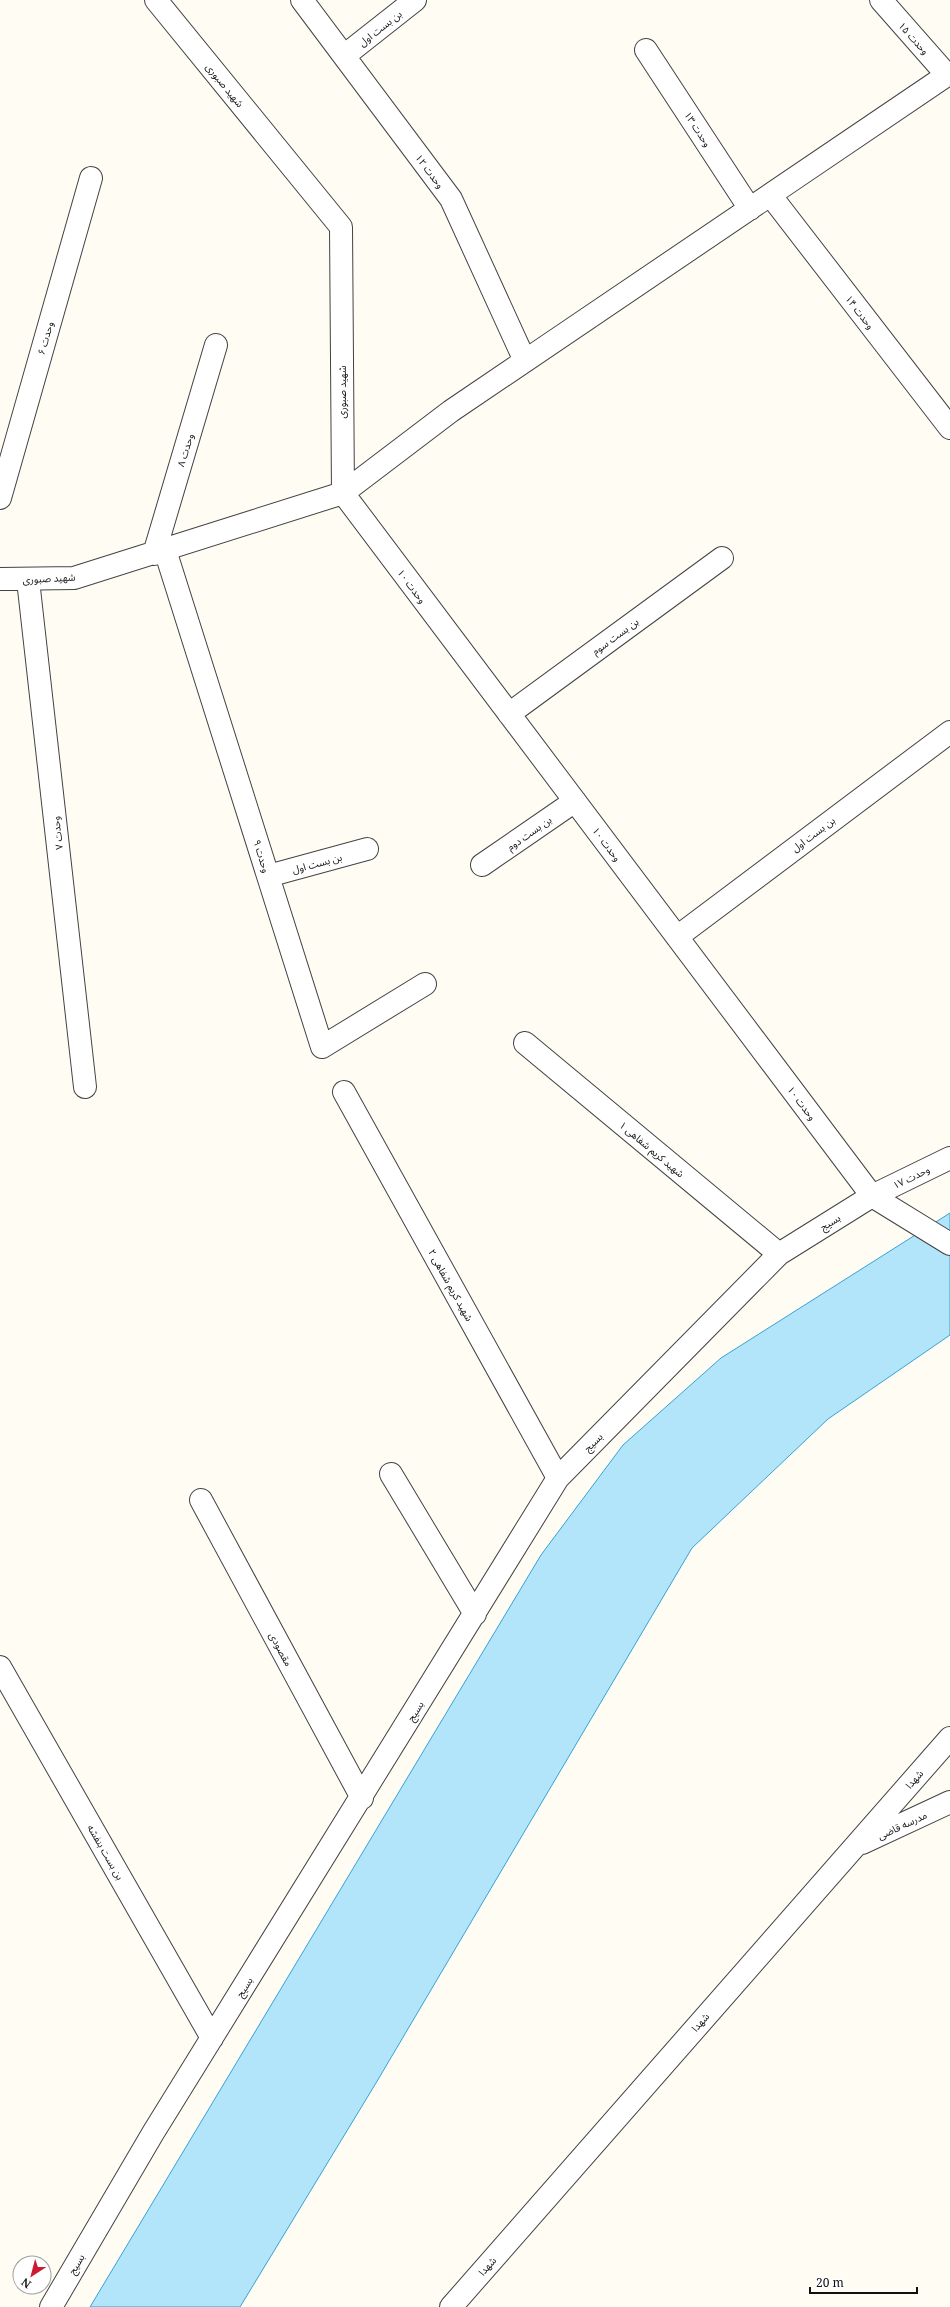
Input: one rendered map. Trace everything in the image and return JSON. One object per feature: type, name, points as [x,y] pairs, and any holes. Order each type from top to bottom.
[{"type":"street","name":"شهید صبوری","points":[[0,580],[74,578],[343,493],[341,227],[156,0]]},
{"type":"street","name":"وحدت ۱۲","points":[[302,0],[450,199],[525,361]]},
{"type":"street","name":"بن بست اول","points":[[344,56],[415,0]]},
{"type":"street","name":"وحدت ۱۵","points":[[881,0],[949,74]]},
{"type":"street","name":"وحدت ۱۳","points":[[646,50],[750,209]]},
{"type":"street","points":[[343,493],[451,410],[949,74]]},
{"type":"street","name":"وحدت ۶","points":[[0,498],[91,178]]},
{"type":"street","name":"وحدت ۱۴","points":[[770,196],[950,428]]},
{"type":"street","name":"وحدت ۸","points":[[159,552],[216,346]]},
{"type":"street","name":"وحدت ۱۰","points":[[343,493],[872,1196]]},
{"type":"street","name":"وحدت ۹","points":[[159,552],[268,876],[322,1047],[425,984]]},
{"type":"street","name":"بن بست سوم","points":[[509,714],[722,558]]},
{"type":"street","name":"وحدت ۷","points":[[28,580],[85,1087]]},
{"type":"street","name":"بن بست اول","points":[[677,937],[950,732]]},
{"type":"street","name":"بن بست دوم","points":[[482,865],[575,801]]},
{"type":"street","name":"بن بست اول","points":[[268,876],[367,849]]},
{"type":"street","name":"شهید کریم شفاهی ۱","points":[[525,1043],[779,1254]]},
{"type":"street","name":"شهید کریم شفاهی ۲","points":[[344,1092],[558,1478]]},
{"type":"street","name":"وحدت ۱۷","points":[[872,1196],[950,1158]]},
{"type":"street","points":[[872,1196],[950,1244]]},
{"type":"street","name":"بسیج","points":[[51,2307],[153,2133],[362,1798],[558,1478],[779,1254],[872,1196]]},
{"type":"street","points":[[391,1474],[475,1614]]},
{"type":"street","name":"مقصودی","points":[[201,1500],[362,1798]]},
{"type":"street","name":"بن بست بنفشه","points":[[0,1667],[212,2038]]},
{"type":"street","name":"شهدا","points":[[451,2307],[950,1738]]},
{"type":"street","name":"مدرسه قاضی","points":[[854,1847],[950,1802]]},
{"type":"water","points":[[950,1213],[950,1335],[828,1419],[692,1548],[376,2083],[240,2307],[90,2307],[541,1555],[623,1445],[721,1358]]}]
